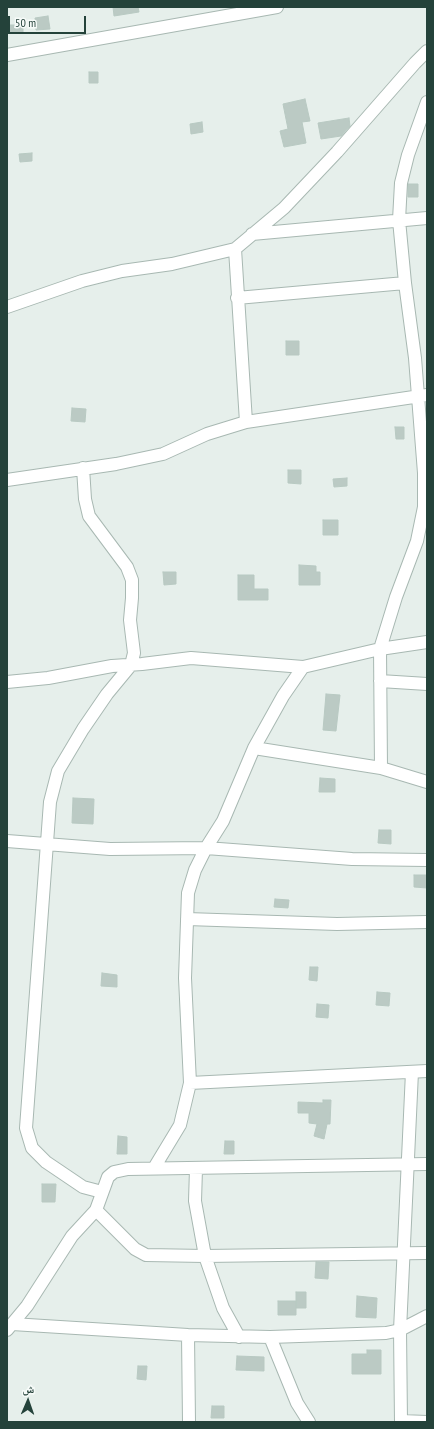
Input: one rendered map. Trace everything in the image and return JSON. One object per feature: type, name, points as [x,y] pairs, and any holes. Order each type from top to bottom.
[{"type":"street","points":[[7,55],[277,7]]},
{"type":"street","points":[[7,307],[82,281],[122,271],[172,264],[235,249],[290,202],[427,51]]},
{"type":"street","points":[[381,768],[380,649],[391,610],[422,541],[426,472],[422,395],[415,358],[405,283],[399,220],[401,182],[408,155],[427,102]]},
{"type":"street","points":[[252,234],[427,218]]},
{"type":"street","points":[[235,249],[246,422]]},
{"type":"street","points":[[238,298],[405,283]]},
{"type":"street","points":[[7,480],[116,464],[163,454],[207,434],[246,422],[327,411],[422,395]]},
{"type":"street","points":[[83,468],[85,499],[89,516],[127,567],[132,580],[130,620],[134,653],[131,665],[95,711],[58,771],[50,802],[26,1128],[32,1148],[46,1162],[83,1187],[102,1192]]},
{"type":"street","points":[[7,682],[48,678],[112,666],[191,658],[303,666],[380,649],[427,642]]},
{"type":"street","points":[[154,1168],[180,1125],[190,1083],[185,978],[188,893],[195,870],[206,848],[223,821],[254,748],[283,696],[303,666]]},
{"type":"street","points":[[380,681],[427,684]]},
{"type":"street","points":[[254,748],[381,768],[427,782]]},
{"type":"street","points":[[7,841],[110,848],[206,848],[352,859],[427,860]]},
{"type":"street","points":[[187,919],[337,924],[427,922]]},
{"type":"street","points":[[190,1083],[427,1071]]},
{"type":"street","points":[[412,1072],[400,1330],[401,1421],[427,1422]]},
{"type":"street","points":[[9,1327],[27,1306],[72,1236],[96,1210],[108,1177],[114,1172],[128,1169],[154,1168],[196,1169],[427,1164]]},
{"type":"street","points":[[196,1169],[195,1201],[205,1256],[223,1308],[239,1337]]},
{"type":"street","points":[[96,1210],[135,1249],[146,1254],[205,1256],[427,1254]]},
{"type":"street","points":[[9,1327],[270,1337],[386,1333],[400,1330],[427,1316]]},
{"type":"street","points":[[188,1335],[189,1422]]},
{"type":"street","points":[[270,1337],[297,1403],[309,1422]]},
{"type":"building","points":[[113,7],[138,7],[139,12],[114,16]]},
{"type":"building","points":[[48,16],[50,29],[36,30],[35,18]]},
{"type":"building","points":[[9,25],[23,25],[23,33],[9,33]]},
{"type":"building","points":[[89,72],[98,72],[98,83],[89,83]]},
{"type":"building","points":[[305,99],[310,121],[302,122],[306,143],[284,147],[280,131],[288,129],[283,104]]},
{"type":"building","points":[[349,118],[350,126],[341,136],[321,139],[318,123]]},
{"type":"building","points":[[202,122],[203,132],[191,134],[190,124]]},
{"type":"building","points":[[32,153],[32,161],[20,162],[19,154]]},
{"type":"building","points":[[408,184],[418,184],[418,197],[408,197]]},
{"type":"building","points":[[286,341],[299,341],[299,355],[286,355]]},
{"type":"building","points":[[72,408],[86,409],[85,422],[71,421]]},
{"type":"building","points":[[395,427],[404,427],[404,439],[396,439]]},
{"type":"building","points":[[288,470],[301,470],[301,484],[288,483]]},
{"type":"building","points":[[347,478],[347,486],[334,487],[333,479]]},
{"type":"building","points":[[323,520],[338,520],[338,535],[323,535]]},
{"type":"building","points":[[299,565],[316,566],[316,572],[320,572],[320,585],[299,585]]},
{"type":"building","points":[[163,572],[176,572],[176,584],[164,585]]},
{"type":"building","points":[[238,575],[254,575],[254,589],[268,589],[268,600],[238,600]]},
{"type":"building","points":[[326,694],[340,695],[336,731],[323,730]]},
{"type":"building","points":[[320,778],[335,779],[335,792],[319,792]]},
{"type":"building","points":[[73,798],[94,799],[93,824],[72,823]]},
{"type":"building","points":[[379,830],[391,830],[391,844],[378,843]]},
{"type":"building","points":[[414,875],[427,875],[427,888],[414,887]]},
{"type":"building","points":[[275,899],[289,900],[288,908],[274,907]]},
{"type":"building","points":[[310,967],[318,967],[317,981],[309,980]]},
{"type":"building","points":[[102,973],[117,975],[117,987],[101,986]]},
{"type":"building","points":[[377,992],[390,993],[389,1006],[376,1005]]},
{"type":"building","points":[[317,1004],[329,1005],[328,1018],[316,1017]]},
{"type":"building","points":[[323,1100],[331,1100],[330,1124],[327,1124],[324,1139],[314,1136],[317,1124],[309,1123],[309,1113],[298,1113],[298,1102],[323,1103]]},
{"type":"building","points":[[118,1136],[127,1137],[127,1154],[117,1154]]},
{"type":"building","points":[[225,1141],[234,1141],[234,1154],[224,1154]]},
{"type":"building","points":[[42,1184],[56,1184],[55,1202],[42,1202]]},
{"type":"building","points":[[316,1262],[329,1262],[328,1279],[315,1278]]},
{"type":"building","points":[[296,1292],[306,1292],[306,1308],[296,1308]]},
{"type":"building","points":[[357,1296],[377,1298],[376,1318],[356,1317]]},
{"type":"building","points":[[278,1301],[296,1301],[296,1315],[278,1315]]},
{"type":"building","points":[[367,1350],[381,1350],[381,1374],[352,1374],[352,1354],[367,1354]]},
{"type":"building","points":[[237,1356],[264,1357],[264,1371],[236,1370]]},
{"type":"building","points":[[138,1366],[147,1366],[146,1380],[137,1379]]},
{"type":"building","points":[[212,1406],[224,1406],[224,1418],[211,1418]]}]
